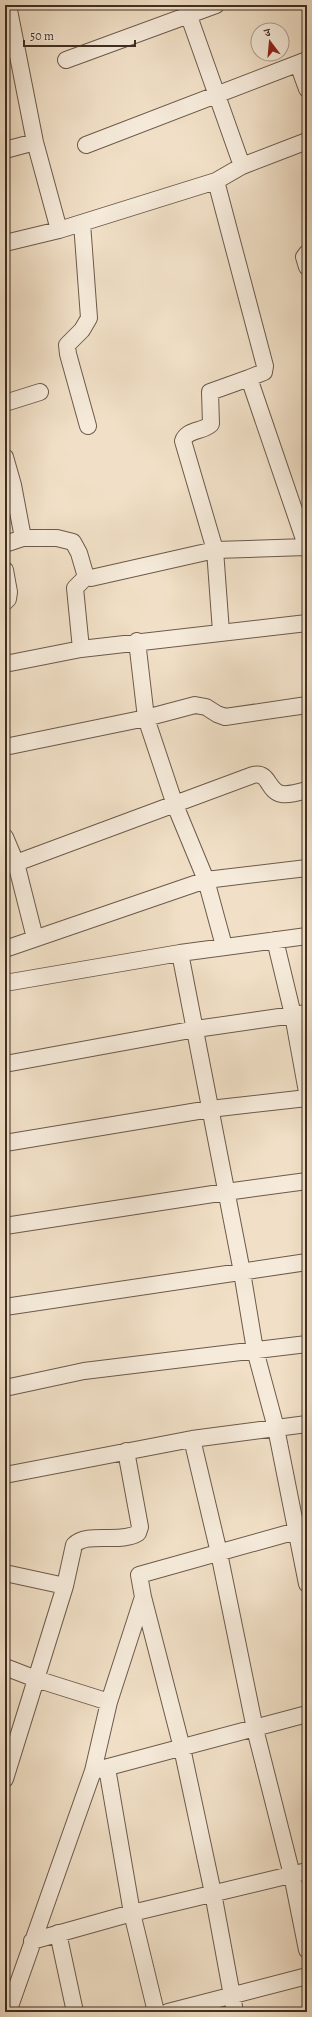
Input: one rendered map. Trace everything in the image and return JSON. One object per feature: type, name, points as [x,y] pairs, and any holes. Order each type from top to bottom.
[{"type":"street","points":[[8,5],[11,53],[59,230]]},
{"type":"street","points":[[66,60],[187,10],[216,5]]},
{"type":"street","points":[[187,10],[242,166]]},
{"type":"street","points":[[86,145],[302,62],[307,89]]},
{"type":"street","points":[[5,150],[35,142]]},
{"type":"street","points":[[5,243],[59,230],[216,181],[242,166],[307,142]]},
{"type":"street","points":[[216,181],[265,366],[264,372],[210,392],[211,424],[189,433],[184,437],[183,441],[215,550],[221,632]]},
{"type":"street","points":[[82,223],[89,318],[82,330],[67,345],[68,354],[88,426]]},
{"type":"street","points":[[307,253],[304,257],[307,267]]},
{"type":"street","points":[[86,577],[91,578],[215,550],[306,548],[249,378]]},
{"type":"street","points":[[5,403],[40,392]]},
{"type":"street","points":[[5,458],[9,486],[23,538]]},
{"type":"street","points":[[5,544],[23,538],[57,538],[73,542],[79,553],[86,577]]},
{"type":"street","points":[[5,570],[9,592],[8,599],[5,602]]},
{"type":"street","points":[[81,649],[74,592],[75,588],[86,577]]},
{"type":"street","points":[[5,664],[81,649],[137,641],[307,623]]},
{"type":"street","points":[[137,641],[146,718],[175,805],[206,880],[224,946]]},
{"type":"street","points":[[5,747],[146,718],[195,705],[206,707],[225,717],[307,705]]},
{"type":"street","points":[[11,858],[175,805],[259,774],[265,776],[276,791],[282,794],[307,790]]},
{"type":"street","points":[[5,837],[35,938]]},
{"type":"street","points":[[5,949],[206,880],[307,868]]},
{"type":"street","points":[[5,983],[224,946],[307,936]]},
{"type":"street","points":[[275,940],[300,1014],[307,1092]]},
{"type":"street","points":[[180,953],[196,1029],[210,1110],[242,1272],[255,1350],[301,1529],[307,1584]]},
{"type":"street","points":[[5,1064],[196,1029],[300,1014]]},
{"type":"street","points":[[5,1143],[210,1110],[307,1098]]},
{"type":"street","points":[[5,1226],[307,1181]]},
{"type":"street","points":[[5,1307],[307,1262]]},
{"type":"street","points":[[5,1388],[84,1371],[307,1344]]},
{"type":"street","points":[[5,1475],[192,1439],[307,1424]]},
{"type":"street","points":[[192,1439],[219,1553],[255,1729],[299,1873],[307,1950]]},
{"type":"street","points":[[5,1779],[66,1586],[74,1545],[78,1541],[84,1539],[127,1538],[138,1533],[140,1527],[126,1451]]},
{"type":"street","points":[[235,2012],[213,1893],[182,1748],[143,1597],[139,1575],[301,1529]]},
{"type":"street","points":[[5,1573],[66,1586]]},
{"type":"street","points":[[7,2010],[32,1941],[100,1769],[109,1702],[143,1597]]},
{"type":"street","points":[[5,1667],[36,1680],[109,1702]]},
{"type":"street","points":[[100,1769],[307,1714]]},
{"type":"street","points":[[100,1769],[156,2012]]},
{"type":"street","points":[[32,1941],[132,1913],[299,1873]]},
{"type":"street","points":[[58,1933],[74,2012]]},
{"type":"street","points":[[168,2012],[307,1976]]}]
